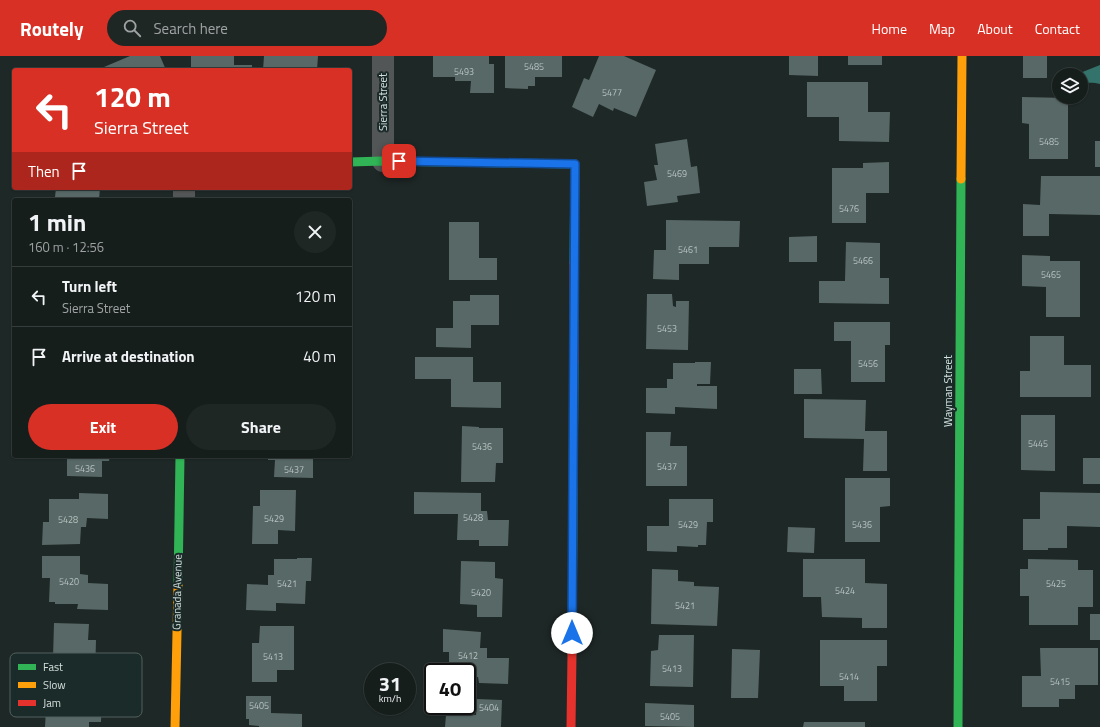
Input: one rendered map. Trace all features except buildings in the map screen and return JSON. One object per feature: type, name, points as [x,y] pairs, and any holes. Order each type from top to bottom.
[{"type":"street","name":"Sierra Street","points":[[383,56],[383,161]]},
{"type":"street","name":"Wayman Street","points":[[958,727],[962,56]]},
{"type":"street","points":[[352,162],[383,161],[575,164],[571,727]]},
{"type":"street","name":"Granada Avenue","points":[[175,727],[180,458]]},
{"type":"water","points":[[1100,65],[1100,84],[1088,82],[1088,70]]},
{"type":"traffic: fast","points":[[352,162],[383,161],[575,164],[574,263]]},
{"type":"traffic: fast","points":[[958,727],[961,179]]},
{"type":"traffic: fast","points":[[572,653],[574,362]]},
{"type":"traffic: fast","points":[[178,585],[180,458]]},
{"type":"traffic: slow","points":[[961,179],[962,56]]},
{"type":"traffic: slow","points":[[175,727],[178,585]]},
{"type":"traffic: jam","points":[[574,263],[574,362]]},
{"type":"traffic: jam","points":[[571,727],[572,653]]},
{"type":"route","points":[[399,161],[575,164],[572,633]]}]
